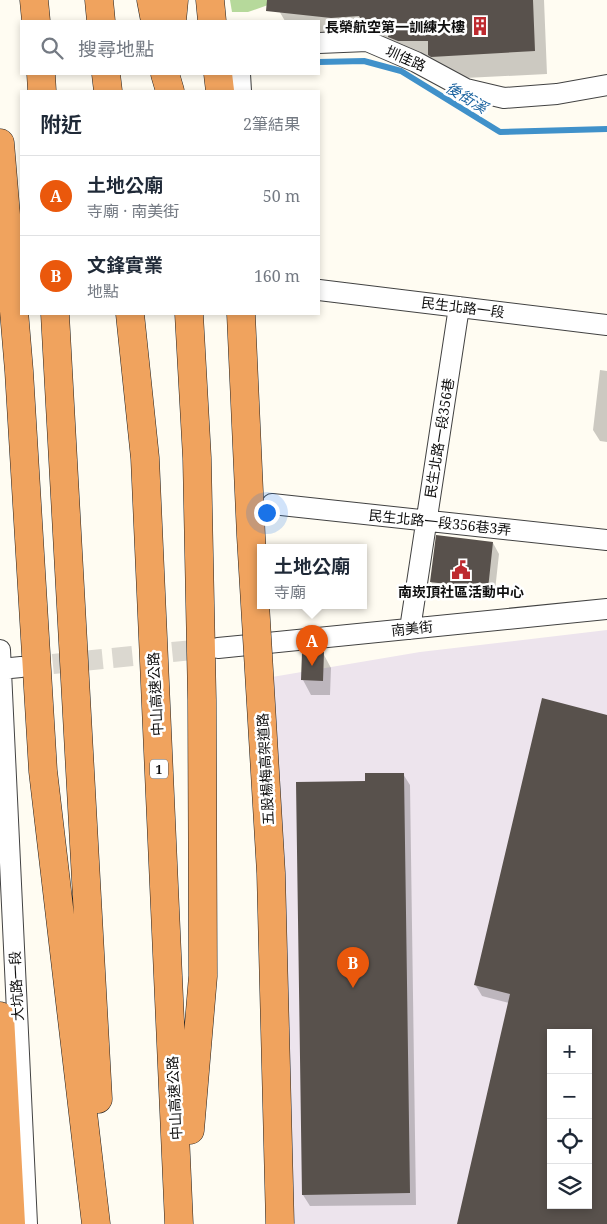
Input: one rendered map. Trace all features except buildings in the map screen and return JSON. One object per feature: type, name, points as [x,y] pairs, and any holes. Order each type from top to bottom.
[{"type":"highway","points":[[34,0],[36,20]]},
{"type":"highway","points":[[99,0],[101,20]]},
{"type":"highway","points":[[152,0],[154,20]]},
{"type":"highway","points":[[172,20],[174,0]]},
{"type":"highway","points":[[210,0],[212,20]]},
{"type":"highway","points":[[41,75],[42,90]]},
{"type":"highway","points":[[106,75],[108,90]]},
{"type":"highway","points":[[166,75],[170,90]]},
{"type":"highway","points":[[175,75],[176,90]]},
{"type":"highway","points":[[218,75],[220,90]]},
{"type":"highway","points":[[0,143],[19,371],[43,771],[96,1224]]},
{"type":"highway","points":[[55,315],[105,1224]]},
{"type":"highway","name":"中山高速公路","points":[[130,315],[145,458],[181,1224]]},
{"type":"highway","points":[[181,1224],[203,976],[202,700],[197,468],[189,315]]},
{"type":"highway","name":"五股楊梅高架道路","points":[[240,315],[251,536],[272,873],[280,1224]]},
{"type":"highway","points":[[0,1016],[11,1224]]},
{"type":"street","name":"圳佳路","points":[[320,44],[367,41],[416,62],[466,89],[504,98],[557,94],[607,85]]},
{"type":"street","points":[[240,75],[241,90]]},
{"type":"street","name":"民生北路一段","points":[[320,290],[607,325]]},
{"type":"street","name":"民生北路一段356巷","points":[[410,629],[459,307]]},
{"type":"street","name":"民生北路一段356巷3弄","points":[[272,504],[607,540]]},
{"type":"street","name":"南美街","points":[[218,648],[607,609]]},
{"type":"street","name":"大坑路一段","points":[[6,664],[3,742],[27,1224]]},
{"type":"shaded area","points":[[607,630],[607,1224],[294,1224],[272,677],[420,652]]},
{"type":"green space","points":[[230,0],[270,0],[268,5],[248,12],[232,12]]},
{"type":"waterway","name":"後街溪","points":[[320,62],[364,61],[401,71],[500,132],[607,129]]},
{"type":"tunnel","points":[[23,667],[213,648]]},
{"type":"place","name":"長榮航空第一訓練大樓","points":[[480,26]]},
{"type":"place","name":"南崁頂社區活動中心","points":[[461,570]]},
{"type":"place","name":"土地公廟","points":[[312,666]]},
{"type":"place","name":"文鋒實業","points":[[353,988]]}]
